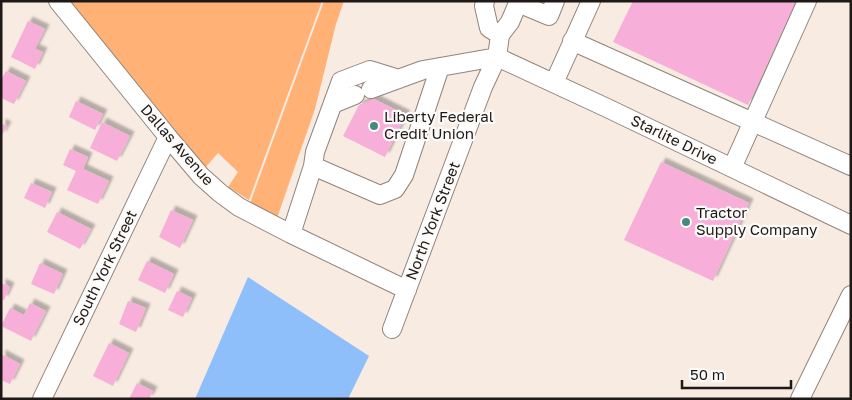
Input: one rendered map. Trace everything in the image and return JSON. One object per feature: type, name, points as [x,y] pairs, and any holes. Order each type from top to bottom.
[{"type":"street","name":"Dallas Avenue","points":[[58,1],[168,137],[201,176],[220,193],[239,207],[291,234],[407,290]]},
{"type":"street","points":[[485,1],[484,6],[489,28],[500,35],[510,22],[516,2],[549,16],[556,1]]},
{"type":"street","points":[[554,83],[591,1]]},
{"type":"street","points":[[732,168],[807,1]]},
{"type":"street","name":"North York Street","points":[[392,329],[497,57],[500,35]]},
{"type":"street","points":[[572,41],[851,166]]},
{"type":"street","points":[[333,104],[423,70],[497,57]]},
{"type":"street","name":"Starlite Drive","points":[[497,57],[851,225]]},
{"type":"street","points":[[314,166],[380,195],[395,189],[404,175],[440,67]]},
{"type":"street","points":[[291,234],[314,166],[315,152],[341,80],[370,70],[399,79]]},
{"type":"street","name":"South York Street","points":[[42,399],[168,137]]},
{"type":"street","points":[[800,399],[851,294]]},
{"type":"shaded area","points":[[68,1],[322,1],[249,200],[228,187],[238,172],[218,153],[205,168]]},
{"type":"shaded area","points":[[324,1],[344,1],[336,24],[315,109],[277,218],[249,206]]},
{"type":"water","points":[[248,277],[369,356],[348,399],[195,399]]},
{"type":"building","points":[[633,1],[796,1],[748,105],[613,42]]},
{"type":"building","points":[[28,21],[45,29],[35,49],[43,52],[35,69],[11,57]]},
{"type":"building","points":[[6,71],[26,81],[14,104],[1,98],[1,80]]},
{"type":"building","name":"Liberty Federal Credit Union","points":[[374,99],[406,115],[385,157],[343,136],[359,105]]},
{"type":"building","points":[[76,101],[103,114],[95,130],[69,117]]},
{"type":"building","points":[[102,122],[130,136],[117,161],[90,148]]},
{"type":"building","points":[[1,123],[7,126],[1,137]]},
{"type":"building","points":[[70,149],[88,157],[83,169],[109,181],[98,204],[67,190],[76,171],[63,165]]},
{"type":"building","name":"Tractor Supply Company","points":[[661,162],[749,203],[713,281],[624,240]]},
{"type":"building","points":[[31,183],[52,192],[45,208],[24,198]]},
{"type":"building","points":[[171,210],[193,220],[180,248],[159,237]]},
{"type":"building","points":[[57,212],[91,229],[80,249],[47,232]]},
{"type":"building","points":[[147,261],[174,274],[165,293],[138,280]]},
{"type":"building","points":[[40,263],[63,274],[54,294],[31,284]]},
{"type":"building","points":[[1,283],[10,287],[4,300],[1,299]]},
{"type":"building","points":[[177,291],[192,298],[183,317],[168,310]]},
{"type":"building","points":[[128,301],[146,308],[136,332],[119,324]]},
{"type":"building","points":[[30,303],[46,311],[31,341],[1,326],[10,308],[24,315]]},
{"type":"building","points":[[109,343],[129,353],[113,386],[93,376]]},
{"type":"building","points":[[1,354],[20,364],[10,384],[1,380]]},
{"type":"building","points":[[137,383],[153,391],[149,399],[129,399]]},
{"type":"place","name":"Liberty Federal Credit Union","points":[[374,126]]},
{"type":"place","name":"Tractor Supply Company","points":[[686,222]]}]
